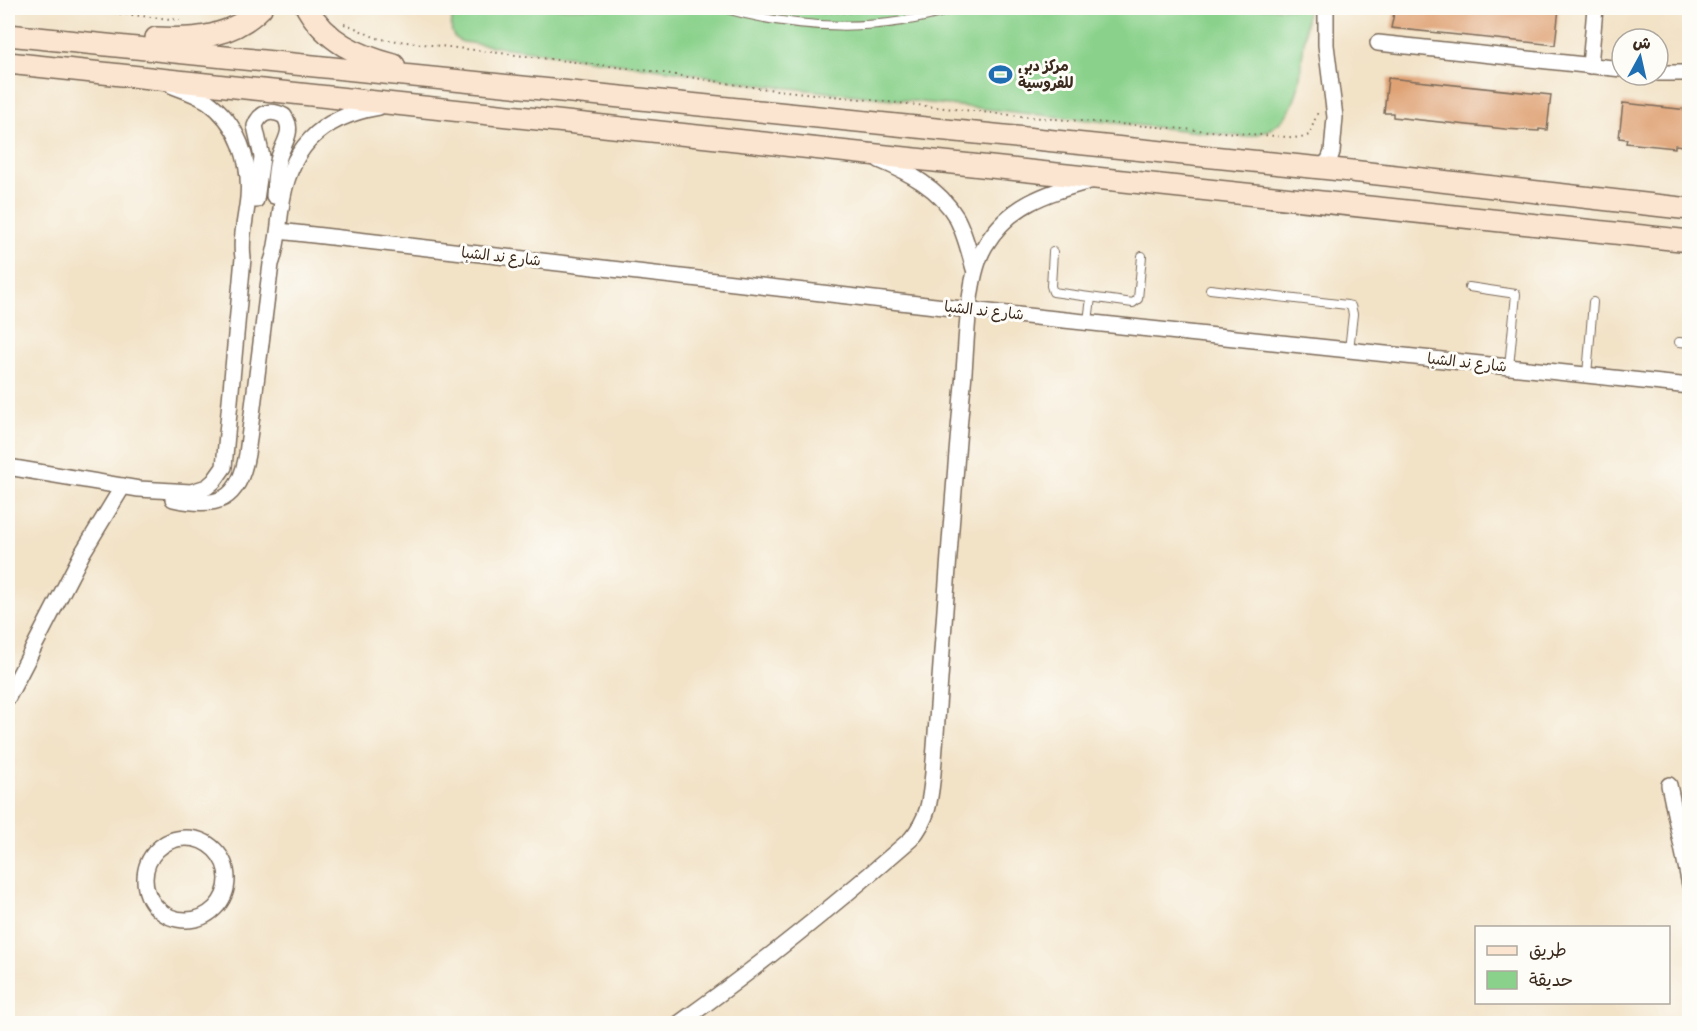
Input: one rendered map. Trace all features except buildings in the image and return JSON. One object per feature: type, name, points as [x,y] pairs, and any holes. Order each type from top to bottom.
[{"type":"main road","points":[[106,46],[122,38],[192,38],[222,33],[247,20],[261,8]]},
{"type":"main road","points":[[307,8],[318,25],[344,47],[365,57],[406,68],[428,78]]},
{"type":"main road","points":[[8,35],[1351,171],[1689,209]]},
{"type":"main road","points":[[8,63],[1689,241]]},
{"type":"street","points":[[1320,168],[1329,160],[1332,152],[1335,117],[1326,45],[1326,8]]},
{"type":"street","points":[[1590,66],[1595,8]]},
{"type":"street","points":[[1378,44],[1610,68]]},
{"type":"street","points":[[1670,73],[1689,73]]},
{"type":"street","points":[[8,467],[131,487],[182,492],[200,490],[214,481],[224,467],[249,184],[245,157],[230,124],[208,102],[157,78]]},
{"type":"street","points":[[271,264],[276,249],[287,176],[297,154],[315,134],[338,118],[361,110],[392,105]]},
{"type":"street","points":[[131,487],[166,497],[208,504],[219,501],[236,488],[244,469],[271,264],[277,163],[289,131],[286,119],[275,112],[262,115],[255,126],[261,151],[261,164],[250,240],[243,258]]},
{"type":"street","points":[[1334,136],[1343,163],[1351,171]]},
{"type":"street","points":[[867,155],[918,178],[939,196],[956,216],[975,269]]},
{"type":"street","points":[[678,1023],[742,979],[802,932],[923,825],[930,804],[933,773],[975,269],[985,247],[999,226],[1016,210],[1046,195],[1098,179]]},
{"type":"street","name":"شارع ند الشبا","points":[[279,231],[970,310],[1689,386]]},
{"type":"street","points":[[8,697],[83,552],[131,487]]},
{"type":"street","points":[[1669,784],[1689,885]]},
{"type":"street","points":[[181,838],[194,838],[206,843],[216,851],[226,871],[227,882],[224,894],[211,911],[196,918],[178,919],[157,908],[149,897],[145,873],[149,862],[162,846],[181,838]]},
{"type":"lane","points":[[722,8],[780,21],[834,25],[861,25],[908,20],[957,8]]},
{"type":"lane","points":[[1053,252],[1051,286],[1053,292],[1136,302],[1142,256]]},
{"type":"lane","points":[[1469,287],[1516,294],[1509,367]]},
{"type":"lane","points":[[1210,290],[1351,306],[1353,314],[1349,350]]},
{"type":"lane","points":[[1089,321],[1091,298]]},
{"type":"lane","points":[[1587,375],[1593,302]]},
{"type":"lane","points":[[1679,342],[1689,343]]},
{"type":"path","points":[[66,8],[180,20]]},
{"type":"path","points":[[777,8],[834,13],[902,8]]},
{"type":"path","points":[[1205,8],[1211,10],[1222,8]]},
{"type":"path","points":[[335,25],[345,24],[356,27],[370,36],[381,39],[651,71],[758,88],[1029,117],[1301,138],[1310,135],[1317,114],[1335,117]]},
{"type":"green space","name":"مركز دبي للفروسية","points":[[454,8],[1307,8],[1298,87],[1290,110],[1274,127],[1246,137],[762,85],[463,42],[454,37],[452,33]]},
{"type":"place","name":"مركز دبي للفروسية","points":[[1000,75]]}]
